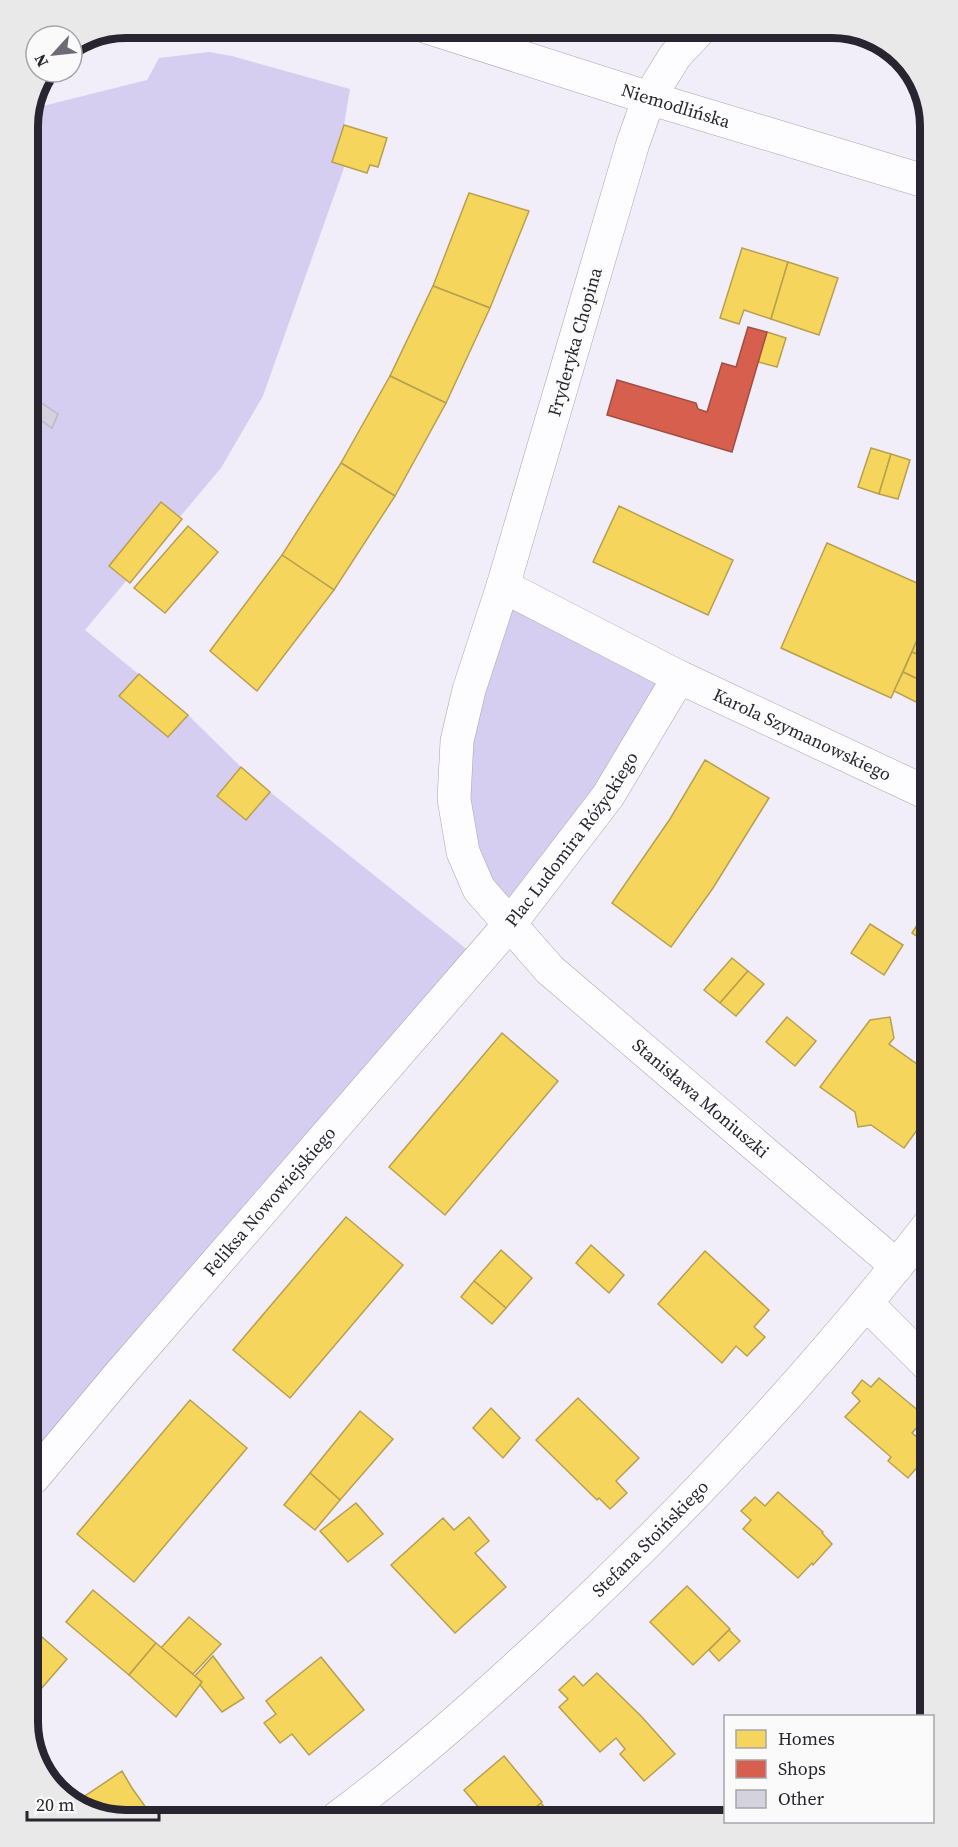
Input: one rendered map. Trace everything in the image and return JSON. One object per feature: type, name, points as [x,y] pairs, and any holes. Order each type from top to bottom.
[{"type":"street","name":"Niemodlińska","points":[[461,38],[649,98],[920,180]]},
{"type":"street","name":"Fryderyka Chopina","points":[[503,586],[633,143],[649,98],[675,56],[692,38]]},
{"type":"street","points":[[503,586],[679,676]]},
{"type":"street","name":"Plac Ludomira Różyckiego","points":[[503,586],[469,690],[457,741],[454,799],[463,852],[479,889],[509,925],[608,796],[679,676]]},
{"type":"street","name":"Karola Szymanowskiego","points":[[679,676],[920,790]]},
{"type":"street","name":"Stanisława Moniuszki","points":[[509,925],[550,970],[897,1266]]},
{"type":"street","name":"Feliksa Nowowiejskiego","points":[[38,1472],[509,925]]},
{"type":"street","name":"Stefana Stoińskiego","points":[[349,1809],[469,1711],[622,1569],[784,1399],[867,1304],[920,1237]]},
{"type":"street","points":[[867,1304],[920,1357]]},
{"type":"shaded area","points":[[209,52],[232,56],[350,89],[344,125],[332,162],[345,165],[263,396],[221,468],[85,630],[188,715],[270,792],[479,959],[38,1472],[38,120],[40,107],[147,80],[159,58]]},
{"type":"shaded area","points":[[503,586],[679,677],[509,925],[454,799]]},
{"type":"building: Homes","points":[[344,125],[387,138],[378,167],[370,165],[367,173],[332,162]]},
{"type":"building: Homes","points":[[469,193],[529,211],[490,308],[433,286]]},
{"type":"building: Homes","points":[[742,248],[788,262],[771,319],[744,310],[739,324],[720,318]]},
{"type":"building: Homes","points":[[788,262],[838,278],[819,335],[771,319]]},
{"type":"building: Homes","points":[[433,286],[490,308],[446,403],[390,376]]},
{"type":"building: Homes","points":[[767,332],[786,338],[777,367],[758,362]]},
{"type":"building: Homes","points":[[390,376],[446,403],[395,496],[341,463]]},
{"type":"building: Homes","points":[[871,448],[891,454],[879,494],[858,487]]},
{"type":"building: Homes","points":[[891,454],[910,460],[898,499],[879,494]]},
{"type":"building: Homes","points":[[341,463],[395,496],[334,590],[282,555]]},
{"type":"building: Homes","points":[[161,502],[182,519],[130,583],[109,566]]},
{"type":"building: Homes","points":[[619,506],[733,560],[708,615],[593,562]]},
{"type":"building: Homes","points":[[188,526],[218,552],[165,613],[134,588]]},
{"type":"building: Homes","points":[[827,543],[920,584],[920,633],[891,698],[781,648]]},
{"type":"building: Homes","points":[[282,555],[334,590],[257,691],[210,651]]},
{"type":"building: Homes","points":[[920,633],[920,655],[912,652]]},
{"type":"building: Homes","points":[[912,652],[920,655],[920,680],[903,672]]},
{"type":"building: Homes","points":[[903,672],[920,680],[920,704],[894,691]]},
{"type":"building: Homes","points":[[139,674],[188,715],[168,737],[119,696]]},
{"type":"building: Homes","points":[[705,760],[769,798],[713,888],[671,947],[612,903],[670,819]]},
{"type":"building: Homes","points":[[241,767],[270,792],[246,820],[217,796]]},
{"type":"building: Homes","points":[[920,920],[920,938],[912,933]]},
{"type":"building: Homes","points":[[870,924],[903,945],[884,975],[851,953]]},
{"type":"building: Homes","points":[[732,958],[748,971],[720,1003],[704,990]]},
{"type":"building: Homes","points":[[748,971],[764,984],[736,1016],[720,1003]]},
{"type":"building: Homes","points":[[787,1017],[816,1041],[795,1066],[766,1042]]},
{"type":"building: Homes","points":[[890,1017],[894,1038],[889,1044],[920,1066],[920,1126],[904,1148],[871,1125],[858,1127],[855,1112],[820,1087],[870,1020]]},
{"type":"building: Homes","points":[[502,1033],[558,1081],[445,1215],[389,1167]]},
{"type":"building: Homes","points":[[346,1217],[403,1265],[290,1398],[233,1350]]},
{"type":"building: Homes","points":[[591,1245],[624,1275],[609,1293],[576,1263]]},
{"type":"building: Homes","points":[[501,1250],[532,1278],[506,1308],[474,1281]]},
{"type":"building: Homes","points":[[705,1251],[769,1310],[754,1327],[765,1337],[747,1356],[736,1346],[722,1363],[658,1304]]},
{"type":"building: Homes","points":[[474,1281],[506,1308],[492,1324],[461,1297]]},
{"type":"building: Homes","points":[[879,1378],[920,1412],[920,1424],[912,1433],[920,1440],[920,1464],[908,1478],[888,1461],[891,1457],[845,1417],[860,1401],[852,1393],[862,1380],[871,1387]]},
{"type":"building: Homes","points":[[578,1398],[639,1458],[616,1481],[627,1493],[610,1509],[599,1498],[597,1500],[536,1440]]},
{"type":"building: Homes","points":[[190,1400],[247,1448],[134,1582],[77,1534]]},
{"type":"building: Homes","points":[[491,1408],[520,1438],[503,1458],[473,1428]]},
{"type":"building: Homes","points":[[360,1411],[393,1439],[340,1500],[310,1473]]},
{"type":"building: Homes","points":[[310,1473],[340,1500],[315,1530],[284,1505]]},
{"type":"building: Homes","points":[[778,1492],[823,1532],[832,1544],[798,1578],[743,1529],[751,1520],[741,1511],[755,1497],[765,1506]]},
{"type":"building: Homes","points":[[356,1503],[383,1534],[348,1562],[320,1531]]},
{"type":"building: Homes","points":[[469,1517],[489,1541],[475,1553],[506,1587],[455,1633],[391,1565],[443,1518],[454,1530]]},
{"type":"building: Homes","points":[[687,1586],[730,1629],[693,1665],[650,1622]]},
{"type":"building: Homes","points":[[93,1590],[156,1643],[129,1675],[66,1622]]},
{"type":"building: Homes","points":[[189,1617],[221,1644],[193,1674],[161,1648]]},
{"type":"building: Homes","points":[[729,1630],[740,1641],[719,1661],[709,1650]]},
{"type":"building: Homes","points":[[38,1634],[67,1659],[38,1692]]},
{"type":"building: Homes","points":[[156,1643],[202,1682],[176,1717],[129,1675]]},
{"type":"building: Homes","points":[[213,1656],[244,1698],[222,1712],[200,1685],[202,1682],[195,1676]]},
{"type":"building: Homes","points":[[321,1657],[364,1710],[309,1755],[292,1734],[280,1743],[264,1723],[276,1714],[266,1701]]},
{"type":"building: Homes","points":[[597,1673],[641,1716],[675,1754],[644,1781],[620,1754],[625,1749],[616,1738],[600,1752],[559,1707],[568,1699],[559,1690],[574,1676],[583,1686]]},
{"type":"building: Homes","points":[[504,1756],[542,1802],[533,1810],[481,1810],[464,1790]]},
{"type":"building: Homes","points":[[122,1771],[147,1809],[109,1808],[83,1797]]},
{"type":"building: Homes","points":[[541,1803],[546,1810],[533,1810]]},
{"type":"building: Shops","points":[[748,327],[767,332],[732,452],[607,415],[617,380],[696,403],[698,409],[707,412],[722,363],[736,367]]},
{"type":"building: Other","points":[[40,402],[58,414],[52,428],[38,418]]}]
